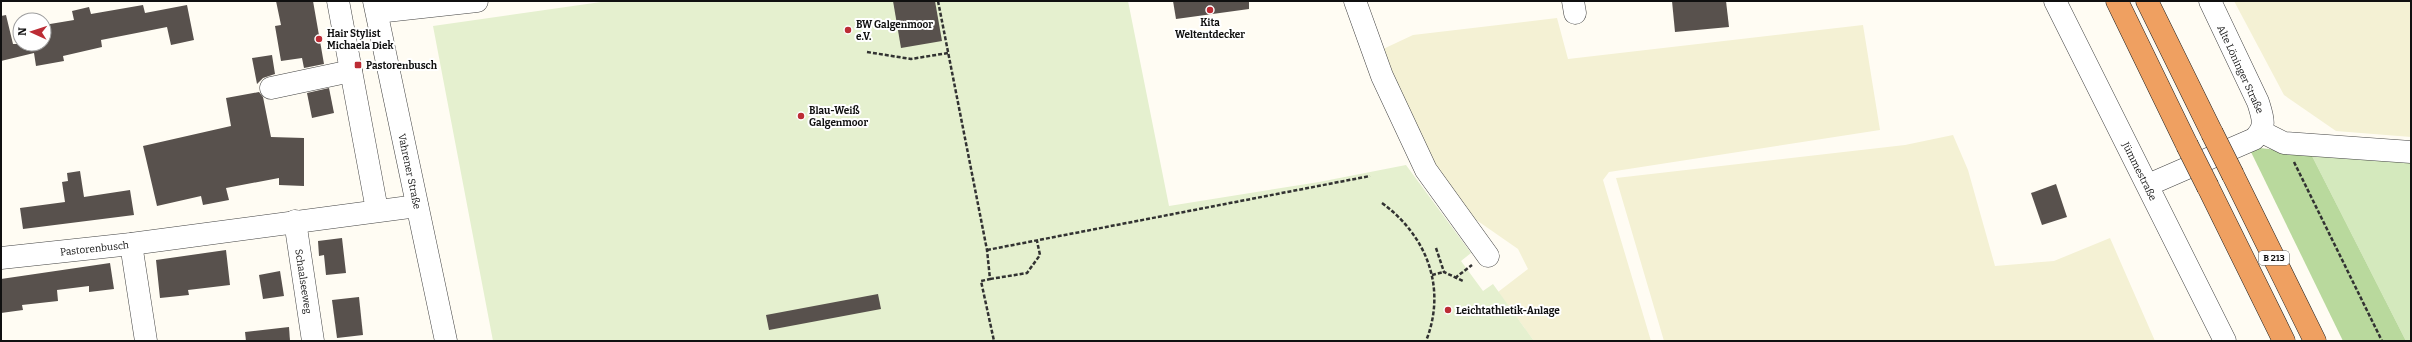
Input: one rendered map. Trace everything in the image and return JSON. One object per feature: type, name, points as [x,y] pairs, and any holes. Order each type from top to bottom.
[{"type":"highway","name":"B 213","points":[[2117,1],[2284,341]]},
{"type":"highway","name":"B 213","points":[[2147,1],[2314,341]]},
{"type":"street","points":[[338,1],[377,210]]},
{"type":"street","points":[[375,6],[477,1]]},
{"type":"street","points":[[1355,1],[1382,76],[1426,170],[1488,256]]},
{"type":"street","name":"Jümmestraße","points":[[2055,1],[2225,341]]},
{"type":"street","name":"Alte Löninger Straße","points":[[2210,1],[2258,102],[2264,118],[2262,132]]},
{"type":"street","name":"Vahrener Straße","points":[[375,6],[446,341]]},
{"type":"street","points":[[271,88],[351,71]]},
{"type":"street","points":[[2148,185],[2254,139],[2262,132],[2284,143],[2411,152]]},
{"type":"street","name":"Pastorenbusch","points":[[1,258],[132,244],[377,210],[417,206]]},
{"type":"street","name":"Schaalseeweg","points":[[295,221],[312,341]]},
{"type":"street","points":[[132,244],[146,341]]},
{"type":"path","points":[[938,1],[987,250],[990,279]]},
{"type":"path","points":[[867,52],[911,59],[948,53]]},
{"type":"path","points":[[2284,143],[2382,341]]},
{"type":"path","points":[[987,250],[1370,176]]},
{"type":"path","points":[[1382,203],[1397,214],[1411,230],[1424,249],[1432,275],[1434,290],[1433,313],[1426,341]]},
{"type":"path","points":[[994,341],[981,281],[1027,273],[1040,255],[1038,241]]},
{"type":"path","points":[[1436,248],[1444,272]]},
{"type":"path","points":[[1432,275],[1444,272],[1463,281]]},
{"type":"shaded area","points":[[2234,1],[2411,1],[2411,137],[2336,131],[2284,95]]},
{"type":"shaded area","points":[[1557,18],[1568,59],[1863,25],[1880,130],[1609,172],[1603,180],[1651,341],[1534,341],[1498,292],[1528,269],[1518,249],[1472,217],[1434,164],[1381,50],[1413,35]]},
{"type":"shaded area","points":[[1953,135],[1968,170],[1995,266],[2054,261],[2110,238],[2155,341],[1664,341],[1616,178],[1905,145]]},
{"type":"green space","name":"Blau-Weiß Galgenmoor","points":[[608,1],[1128,1],[1169,206],[1319,182],[1406,165],[1471,253],[1461,261],[1483,291],[1493,284],[1534,341],[493,341],[433,26]]},
{"type":"green space","points":[[2260,148],[2311,154],[2406,341],[2343,341],[2251,152]]},
{"type":"green space","points":[[2311,154],[2411,161],[2411,341],[2406,341]]},
{"type":"building","points":[[276,1],[313,1],[324,64],[304,68],[302,58],[281,61],[275,26],[281,25]]},
{"type":"building","points":[[893,1],[935,1],[942,41],[901,48]]},
{"type":"building","name":"Kita Weltentdecker","points":[[1173,1],[1249,1],[1249,9],[1176,19]]},
{"type":"building","points":[[1672,1],[1726,1],[1729,27],[1675,32]]},
{"type":"building","points":[[143,5],[145,13],[187,5],[194,40],[171,45],[167,27],[101,40],[102,47],[63,56],[64,61],[36,66],[34,53],[1,61],[1,16],[6,15],[12,40],[12,52],[52,52],[52,24],[74,20],[72,11],[89,7],[91,14]]},
{"type":"building","points":[[272,55],[275,74],[263,78],[257,84],[252,58]]},
{"type":"building","points":[[329,88],[334,113],[312,118],[307,93]]},
{"type":"building","points":[[259,92],[263,97],[271,137],[304,138],[304,186],[279,185],[279,178],[226,188],[229,200],[203,205],[201,196],[157,206],[143,146],[231,126],[226,98]]},
{"type":"building","points":[[80,171],[84,197],[130,190],[134,215],[23,229],[20,208],[65,202],[62,182],[68,181],[67,173]]},
{"type":"building","points":[[2056,184],[2067,217],[2042,225],[2031,193]]},
{"type":"building","points":[[342,238],[346,273],[326,275],[324,255],[319,256],[318,241]]},
{"type":"building","points":[[226,250],[230,285],[188,290],[189,295],[160,298],[156,260]]},
{"type":"building","points":[[110,263],[114,289],[89,292],[89,286],[57,290],[58,301],[22,305],[23,310],[1,313],[1,279]]},
{"type":"building","points":[[280,271],[284,296],[263,299],[259,275]]},
{"type":"building","points":[[878,294],[881,309],[769,330],[766,315]]},
{"type":"building","points":[[359,297],[363,335],[337,338],[332,300]]},
{"type":"building","points":[[289,327],[290,341],[246,341],[245,332]]},
{"type":"place","name":"Kita Weltentdecker","points":[[1210,10]]},
{"type":"place","name":"BW Galgenmoor e.V.","points":[[848,30]]},
{"type":"place","name":"Hair Stylist Michaela Diek","points":[[319,39]]},
{"type":"place","name":"Pastorenbusch","points":[[358,65]]},
{"type":"place","name":"Blau-Weiß Galgenmoor","points":[[801,116]]},
{"type":"place","name":"Leichtathletik-Anlage","points":[[1448,310]]}]
